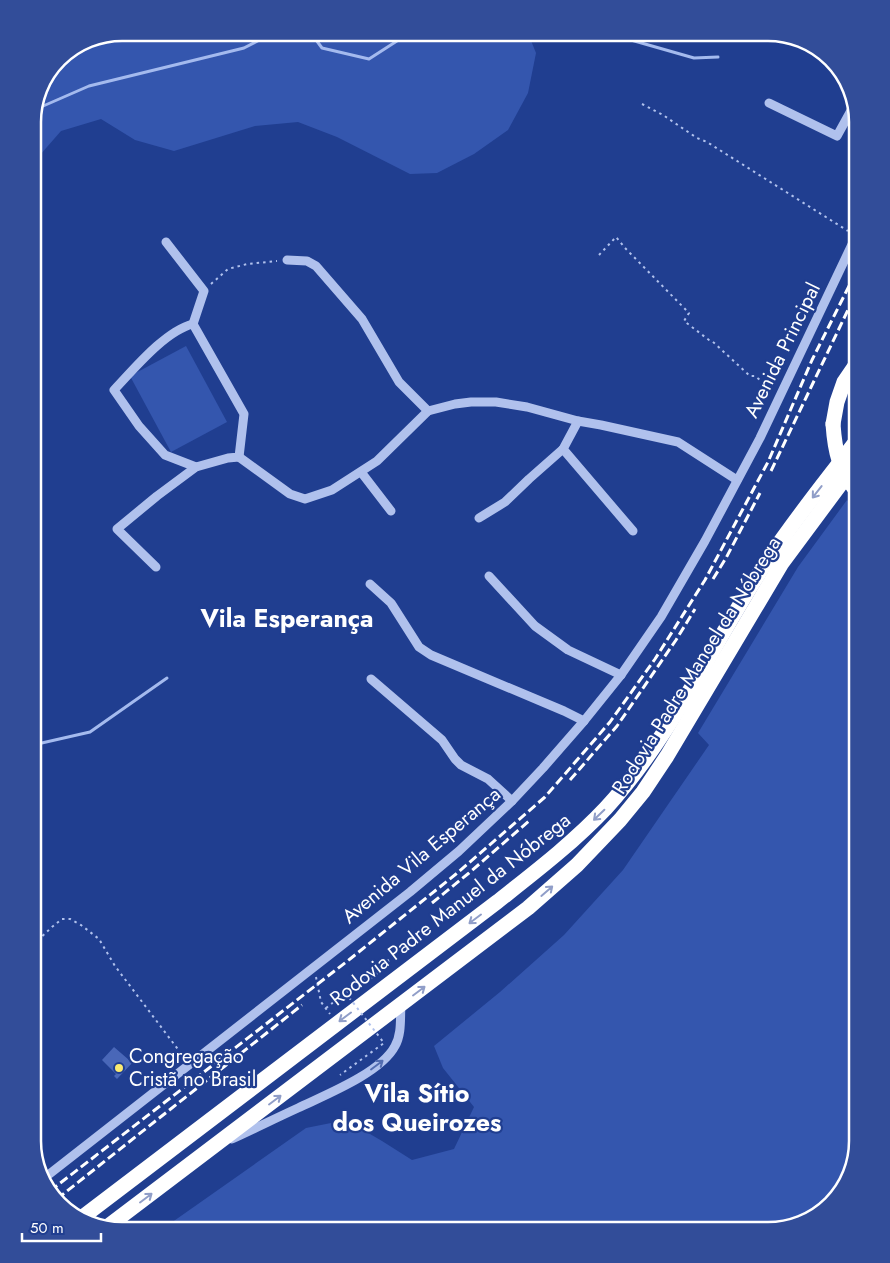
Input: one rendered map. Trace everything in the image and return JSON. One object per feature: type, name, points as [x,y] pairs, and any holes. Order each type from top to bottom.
[{"type":"highway","points":[[849,376],[844,382],[837,402],[833,424],[837,457],[849,482]]},
{"type":"highway","name":"Rodovia Padre Manuel da Nóbrega","points":[[87,1213],[560,853],[606,808],[646,760],[765,564],[849,452]]},
{"type":"highway","name":"Rodovia Padre Manoel da Nóbrega","points":[[114,1222],[528,908],[577,865],[620,820],[668,756],[782,563],[849,474]]},
{"type":"street","points":[[769,103],[837,136],[848,115]]},
{"type":"street","points":[[166,242],[204,292],[193,324],[244,414],[240,457]]},
{"type":"street","name":"Avenida Principal","points":[[737,480],[760,438],[849,252]]},
{"type":"street","points":[[287,260],[307,261],[316,266],[362,319],[399,382],[428,411]]},
{"type":"street","points":[[193,324],[183,327],[151,350],[114,390],[138,426],[165,455],[196,467]]},
{"type":"street","points":[[156,567],[117,529],[196,467],[228,458],[240,457],[290,494],[305,499],[332,490],[377,461],[428,411],[455,404],[496,402],[528,407],[578,421],[678,442],[737,480]]},
{"type":"street","points":[[479,518],[505,502],[563,449],[578,421]]},
{"type":"street","points":[[563,449],[633,530]]},
{"type":"street","points":[[361,472],[391,511]]},
{"type":"street","name":"Avenida Vila Esperança","points":[[48,1175],[410,892],[512,801],[584,721],[621,675],[661,617],[705,541],[737,480]]},
{"type":"street","points":[[489,576],[535,626],[568,650],[621,675]]},
{"type":"street","points":[[370,584],[391,603],[419,647],[431,655],[564,710],[584,721]]},
{"type":"street","points":[[371,679],[442,740],[461,765],[488,778],[512,801]]},
{"type":"street","points":[[209,1150],[328,1094],[365,1074],[384,1061],[395,1046],[400,1033],[401,1004]]},
{"type":"path","points":[[642,104],[697,138],[708,142],[849,230]]},
{"type":"path","points":[[599,255],[616,237],[689,313],[684,321],[708,340],[712,341],[750,376],[755,376],[780,396]]},
{"type":"path","points":[[204,292],[228,269],[247,264],[287,260]]},
{"type":"path","points":[[41,937],[62,919],[70,918],[99,939],[115,966],[189,1064]]},
{"type":"path","points":[[326,1008],[388,960],[389,964],[348,996],[384,1043],[340,1074]]},
{"type":"path","points":[[314,967],[321,1002],[338,1023]]},
{"type":"shaded area","points":[[531,41],[536,53],[528,93],[508,130],[474,154],[437,173],[410,174],[337,137],[298,122],[255,126],[174,151],[135,140],[101,119],[61,131],[41,154],[41,117],[44,101],[50,86],[69,61],[82,52],[111,42]]},
{"type":"shaded area","points":[[186,346],[227,422],[171,452],[130,376]]},
{"type":"shaded area","points":[[847,500],[849,502],[849,1141],[843,1172],[825,1198],[799,1216],[768,1222],[172,1222],[306,1128],[346,1120],[412,1160],[454,1149],[474,1107],[443,1068],[434,1046],[500,992],[564,935],[623,870],[709,745],[698,733],[798,567]]},
{"type":"building","name":"Congregação Cristã no Brasil","points":[[114,1047],[129,1060],[131,1058],[134,1061],[117,1079],[114,1076],[116,1074],[102,1060]]},
{"type":"waterway","points":[[43,106],[89,86],[244,48],[258,41]]},
{"type":"waterway","points":[[317,41],[322,48],[369,59],[397,41]]},
{"type":"waterway","points":[[634,41],[694,58],[718,57]]},
{"type":"waterway","points":[[41,743],[90,732],[167,678]]},
{"type":"railway","points":[[56,1187],[350,959],[456,874],[545,797],[610,722],[655,659],[705,580],[768,462],[812,360],[849,286]]},
{"type":"railway","points":[[771,471],[849,308]]},
{"type":"railway","points":[[713,579],[760,493]]},
{"type":"railway","points":[[570,780],[617,726],[695,609]]},
{"type":"railway","points":[[432,903],[529,821]]},
{"type":"railway","points":[[62,1195],[302,1005]]},
{"type":"place","name":"Congregação Cristã no Brasil","points":[[119,1068]]},
{"type":"district","name":"Vila Esperança","points":[[287,618]]},
{"type":"district","name":"Vila Sítio dos Queirozes","points":[[417,1108]]}]
